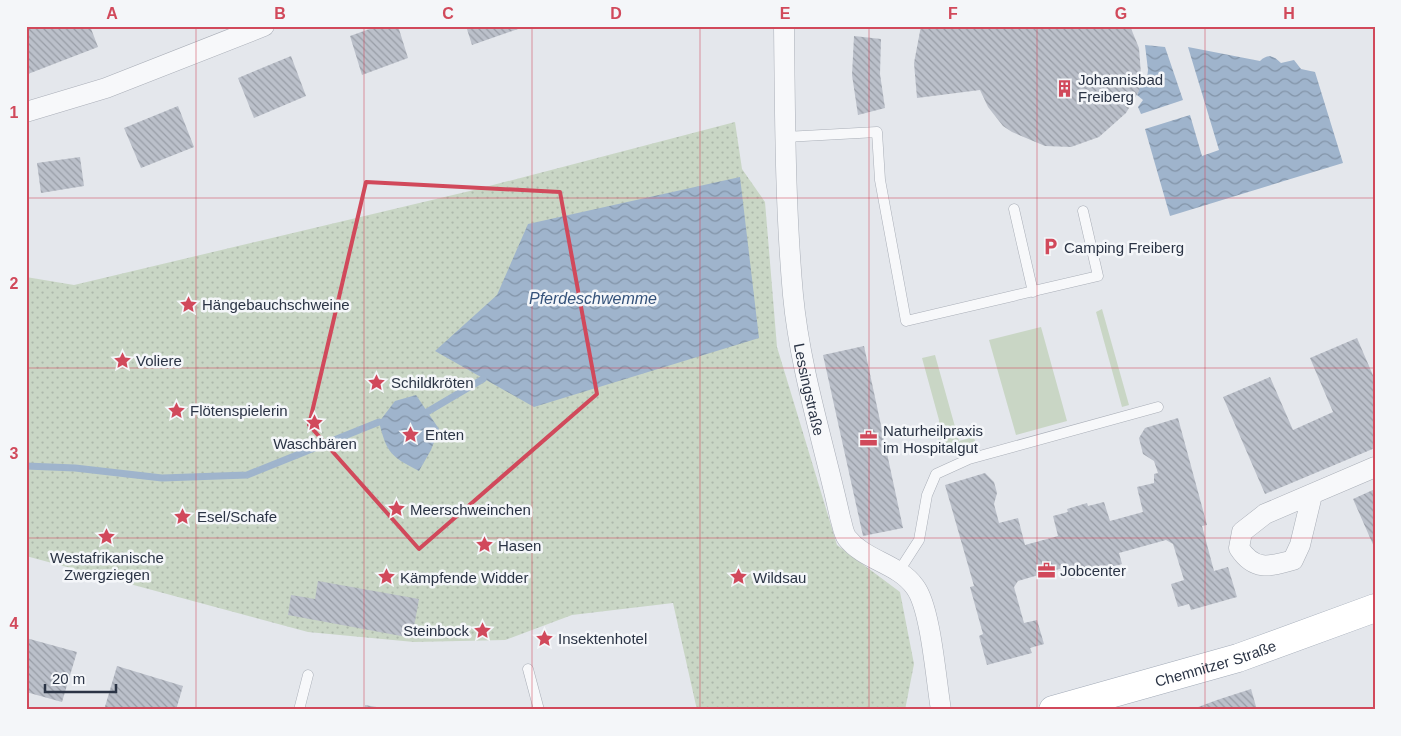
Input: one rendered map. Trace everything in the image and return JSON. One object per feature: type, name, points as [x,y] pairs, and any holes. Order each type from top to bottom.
[{"type":"main road","name":"Chemnitzer Straße","points":[[1053,710],[1083,706],[1238,658],[1375,608]]},
{"type":"street","points":[[26,112],[106,88],[264,26]]},
{"type":"street","name":"Lessingstraße","points":[[784,26],[785,137],[793,296],[807,375],[840,517],[847,538],[866,556],[899,572],[916,587],[926,614],[941,710]]},
{"type":"street","points":[[1312,495],[1375,467]]},
{"type":"lane","points":[[785,137],[877,132],[880,180],[906,321],[1098,276],[1083,211]]},
{"type":"lane","points":[[1014,209],[1033,292]]},
{"type":"lane","points":[[899,572],[919,540],[927,495],[936,474],[969,459],[1158,407]]},
{"type":"lane","points":[[528,669],[539,710]]},
{"type":"lane","points":[[299,710],[308,675]]},
{"type":"highlighted area","points":[[366,182],[560,192],[597,394],[419,549],[309,425]]},
{"type":"green space","points":[[735,122],[742,169],[765,202],[777,347],[837,545],[900,592],[914,664],[905,710],[697,710],[673,603],[572,615],[505,640],[414,642],[308,632],[26,556],[26,277],[74,285],[474,190]]},
{"type":"green space","points":[[1102,309],[1129,405],[1122,407],[1096,312]]},
{"type":"green space","points":[[1041,327],[1067,421],[1016,435],[989,340]]},
{"type":"green space","points":[[935,355],[959,441],[974,437],[976,445],[962,449],[960,444],[938,449],[939,420],[922,358]]},
{"type":"water","points":[[1145,45],[1165,47],[1183,100],[1141,114],[1138,107],[1143,100],[1137,95],[1140,86],[1146,87],[1148,70]]},
{"type":"water","points":[[1188,47],[1260,61],[1268,56],[1281,63],[1294,60],[1301,69],[1315,72],[1343,163],[1170,216],[1145,129],[1190,115],[1202,156],[1219,150]]},
{"type":"water","name":"Pferdeschwemme","points":[[740,177],[759,338],[534,407],[435,351],[497,295],[528,224]]},
{"type":"water","points":[[416,395],[439,429],[431,450],[419,471],[391,452],[379,422],[395,401]]},
{"type":"building","points":[[34,26],[90,26],[98,47],[28,74],[26,29]]},
{"type":"building","points":[[378,26],[398,26],[408,58],[362,75],[350,36]]},
{"type":"building","points":[[466,26],[517,26],[518,29],[472,45]]},
{"type":"building","name":"Johannisbad Freiberg","points":[[921,26],[1130,26],[1139,48],[1141,75],[1139,91],[1126,113],[1099,137],[1071,147],[1045,146],[1012,132],[1003,126],[988,107],[980,90],[917,98],[914,63]]},
{"type":"building","points":[[854,36],[881,39],[880,74],[885,108],[858,115],[852,75]]},
{"type":"building","points":[[291,56],[306,96],[254,118],[238,78]]},
{"type":"building","points":[[178,106],[194,147],[141,168],[124,128]]},
{"type":"building","points":[[80,157],[84,186],[41,193],[37,163]]},
{"type":"building","points":[[1357,338],[1375,380],[1375,448],[1265,494],[1223,397],[1270,377],[1293,430],[1333,412],[1310,358]]},
{"type":"building","points":[[864,346],[903,528],[863,536],[823,355]]},
{"type":"building","points":[[1178,418],[1207,525],[1202,526],[1214,571],[1228,567],[1237,597],[1191,610],[1189,604],[1178,607],[1171,584],[1184,580],[1173,544],[1166,540],[1119,553],[1122,564],[1071,579],[1066,567],[1018,581],[1014,587],[1024,623],[1037,620],[1044,644],[1030,648],[1032,653],[987,665],[979,636],[983,634],[970,587],[974,586],[945,485],[985,473],[994,482],[997,493],[994,504],[999,523],[1018,518],[1025,545],[1058,536],[1053,516],[1068,512],[1067,509],[1087,503],[1088,506],[1104,502],[1110,521],[1143,512],[1137,487],[1154,483],[1154,474],[1158,473],[1154,461],[1143,454],[1139,438],[1145,428]]},
{"type":"building","points":[[1375,489],[1375,549],[1353,499]]},
{"type":"building","points":[[318,581],[419,599],[412,638],[288,615],[291,595],[315,599]]},
{"type":"building","points":[[26,638],[77,652],[62,702],[26,692]]},
{"type":"building","points":[[117,666],[183,686],[176,710],[104,710]]},
{"type":"building","points":[[1251,689],[1257,710],[1190,710],[1217,700]]},
{"type":"building","points":[[365,705],[388,709],[388,710],[365,710]]},
{"type":"waterway","points":[[427,412],[483,379]]},
{"type":"waterway","points":[[26,466],[75,468],[162,478],[247,475],[379,422]]},
{"type":"place","name":"Johannisbad Freiberg","points":[[1064,88]]},
{"type":"place","name":"Camping Freiberg","points":[[1050,247]]},
{"type":"place","name":"Hängebauchschweine","points":[[188,304]]},
{"type":"place","name":"Voliere","points":[[122,360]]},
{"type":"place","name":"Schildkröten","points":[[377,382]]},
{"type":"place","name":"Flötenspielerin","points":[[176,410]]},
{"type":"place","name":"Waschbären","points":[[315,422]]},
{"type":"place","name":"Enten","points":[[411,434]]},
{"type":"place","name":"Naturheilpraxis im Hospitalgut","points":[[869,439]]},
{"type":"place","name":"Meerschweinchen","points":[[396,509]]},
{"type":"place","name":"Esel/Schafe","points":[[183,516]]},
{"type":"place","name":"Westafrikanische Zwergziegen","points":[[107,536]]},
{"type":"place","name":"Hasen","points":[[484,545]]},
{"type":"place","name":"Jobcenter","points":[[1046,570]]},
{"type":"place","name":"Kämpfende Widder","points":[[386,577]]},
{"type":"place","name":"Wildsau","points":[[739,577]]},
{"type":"place","name":"Steinbock","points":[[483,630]]},
{"type":"place","name":"Insektenhotel","points":[[544,638]]}]
